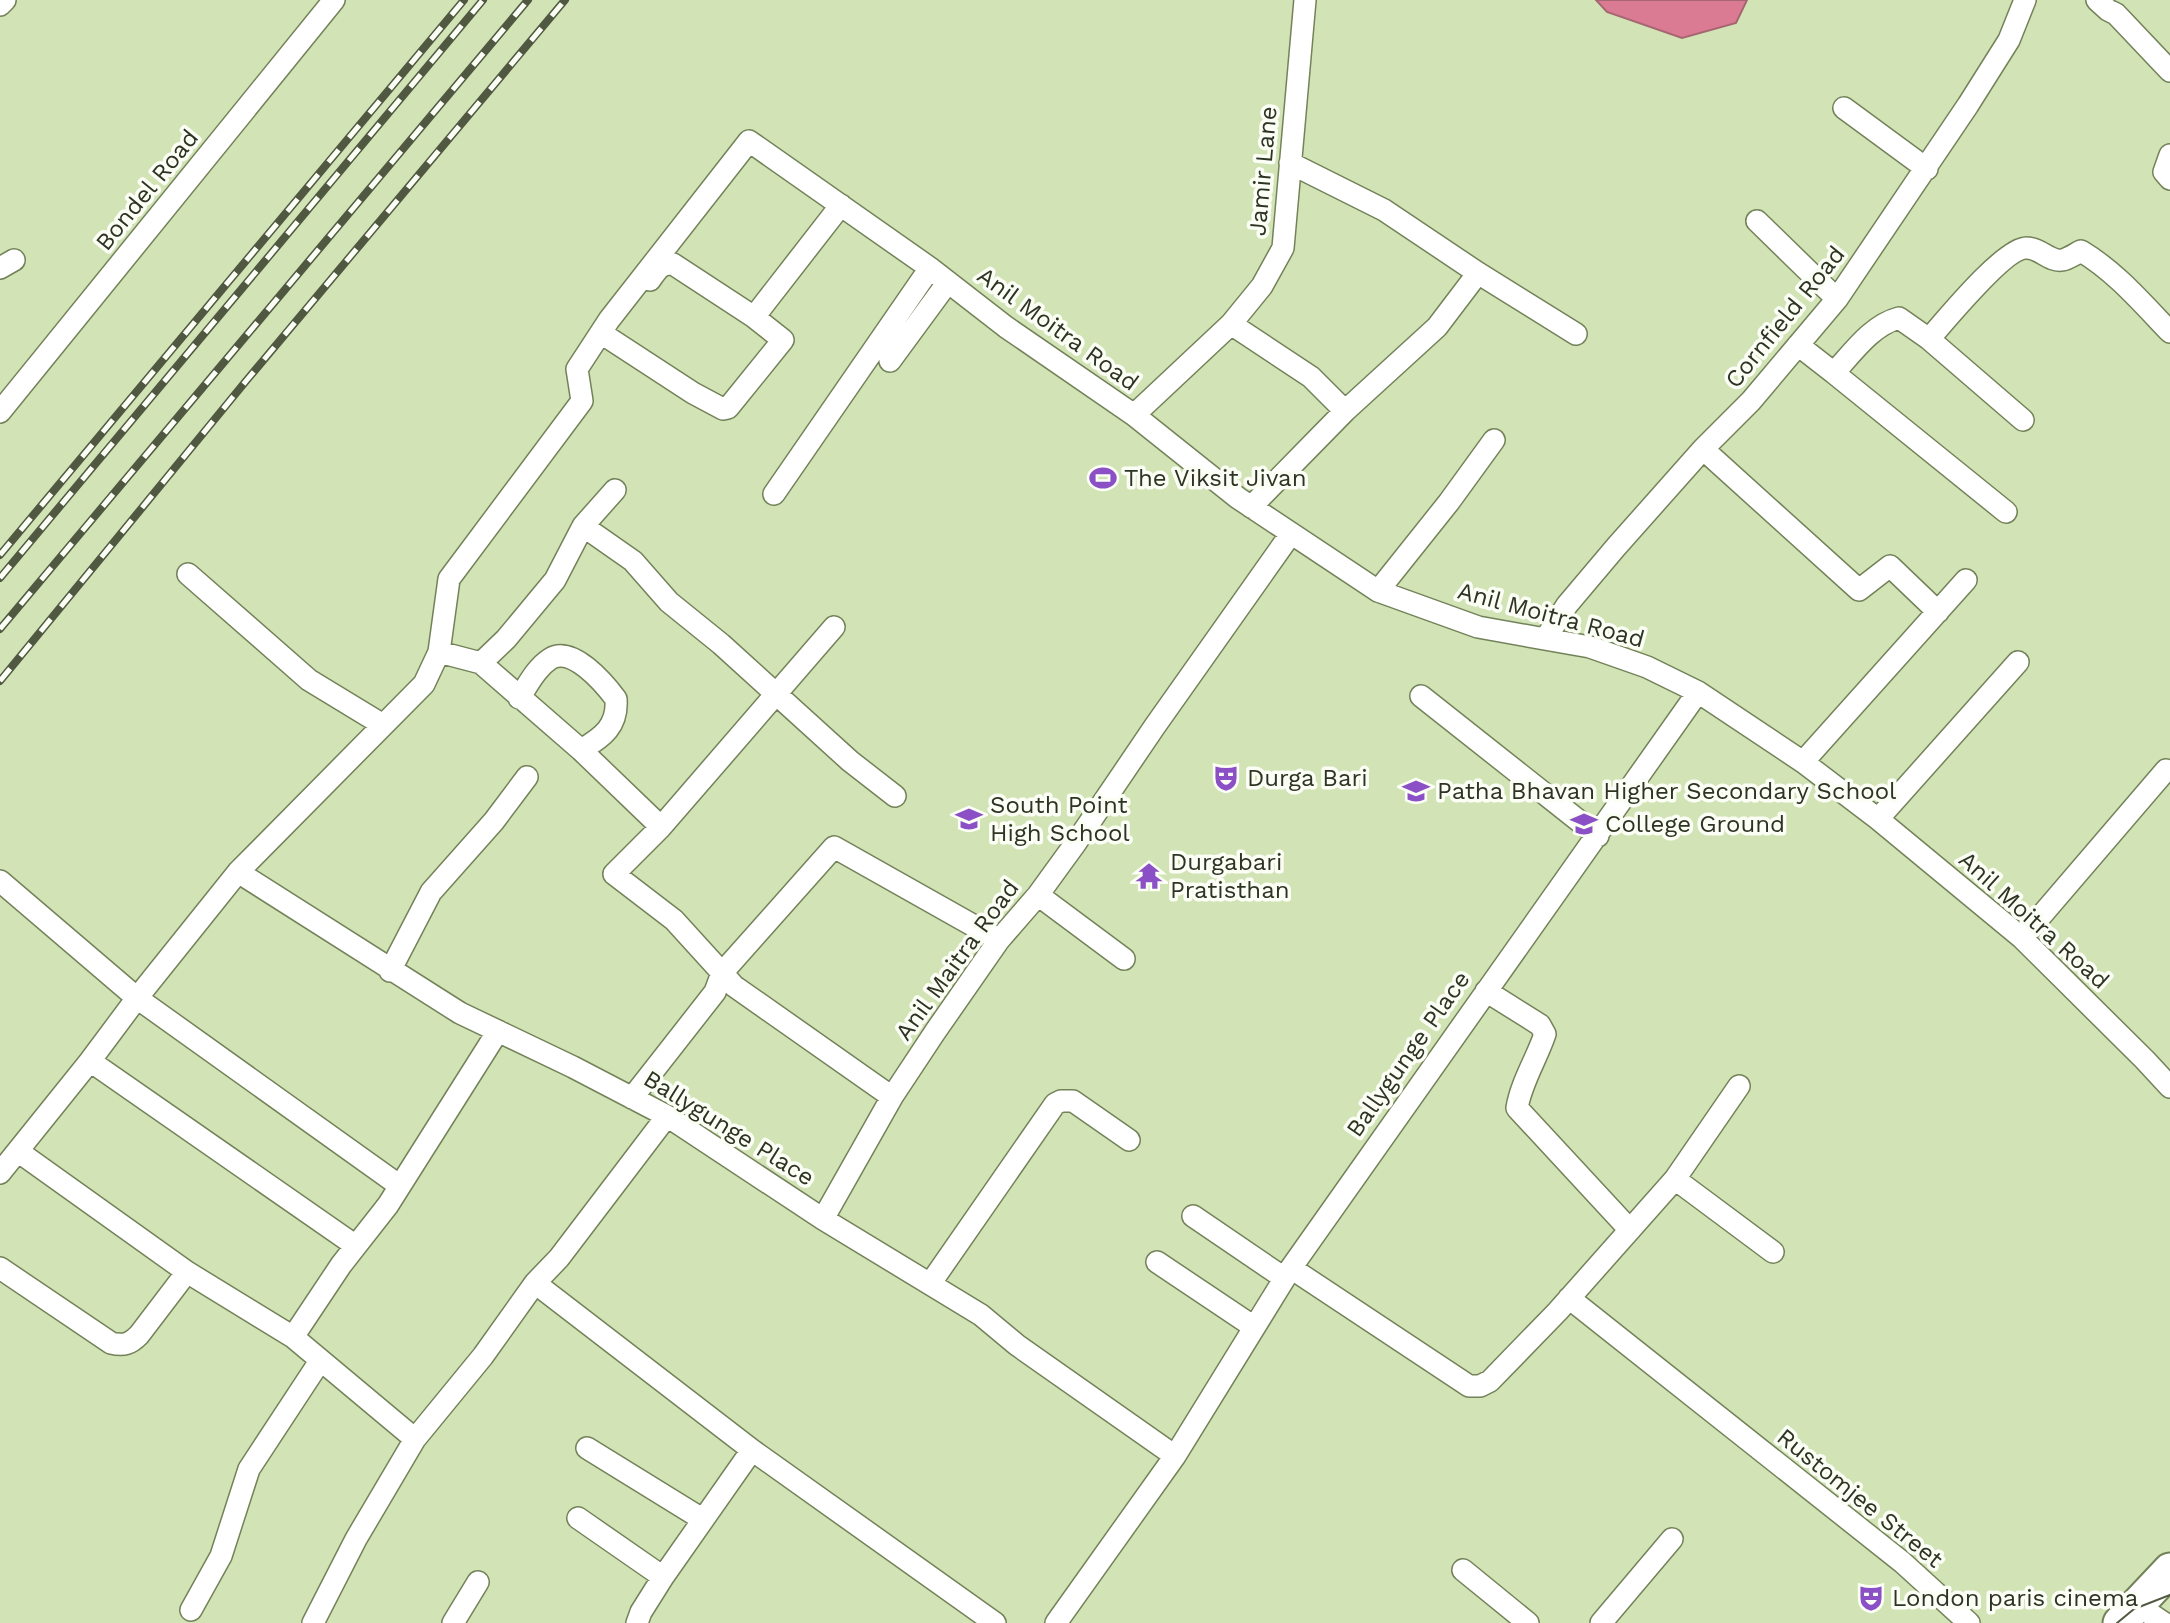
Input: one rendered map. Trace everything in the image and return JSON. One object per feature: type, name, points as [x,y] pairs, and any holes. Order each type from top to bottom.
[{"type":"main road","points":[[2140,1617],[2170,1570]]},
{"type":"street","points":[[0,5],[5,0]]},
{"type":"street","name":"Bondel Road","points":[[0,412],[334,0]]},
{"type":"street","name":"Jamir Lane","points":[[1135,415],[1231,324],[1262,286],[1283,248],[1305,0]]},
{"type":"street","name":"Cornfield Road","points":[[1546,638],[1567,605],[1703,449],[1751,401],[1837,299],[1927,169],[2009,40],[2025,0]]},
{"type":"street","points":[[2108,3],[2170,71]]},
{"type":"street","points":[[1844,108],[1927,169]]},
{"type":"street","name":"Anil Moitra Road","points":[[605,336],[749,141],[930,268],[1006,327],[1135,415],[1290,535],[1378,591],[1478,627],[1590,647],[1636,663],[1698,692],[1803,762],[1878,819],[2022,938],[2170,1087]]},
{"type":"street","points":[[2170,155],[2164,172],[2170,179]]},
{"type":"street","points":[[1290,163],[1384,210],[1478,274],[1576,334]]},
{"type":"street","points":[[754,317],[841,205]]},
{"type":"street","points":[[1757,221],[1837,299]]},
{"type":"street","points":[[1929,339],[1978,284],[2010,254],[2024,247],[2039,251],[2055,260],[2064,260],[2081,251],[2097,260],[2124,283],[2170,332]]},
{"type":"street","points":[[0,1172],[19,1152],[238,872],[424,684],[439,652],[449,579],[582,401],[578,369],[655,272],[665,264],[674,264],[754,317],[783,340],[726,409],[693,393],[605,336]]},
{"type":"street","points":[[774,494],[930,268]]},
{"type":"street","points":[[1251,507],[1345,411],[1437,327],[1478,274]]},
{"type":"street","points":[[890,360],[947,282]]},
{"type":"street","points":[[1834,373],[1864,340],[1886,321],[1899,318],[1929,339],[2023,420]]},
{"type":"street","points":[[1231,324],[1311,377],[1345,411]]},
{"type":"street","points":[[1798,345],[2006,512]]},
{"type":"street","points":[[1378,591],[1450,502],[1494,440]]},
{"type":"street","points":[[1703,449],[1859,590],[1890,566],[1938,612]]},
{"type":"street","points":[[481,663],[506,639],[555,580],[583,526],[615,489]]},
{"type":"street","points":[[583,526],[633,561],[669,602],[721,643],[850,761],[895,796]]},
{"type":"street","name":"Anil Maitra Road","points":[[823,1219],[892,1097],[999,940],[1038,895],[1290,535]]},
{"type":"street","points":[[188,574],[309,680],[383,725]]},
{"type":"street","points":[[1803,762],[1966,580]]},
{"type":"street","points":[[834,627],[661,827],[614,874],[674,920],[734,986],[892,1097]]},
{"type":"street","points":[[439,652],[481,663],[581,750],[661,827]]},
{"type":"street","points":[[519,698],[536,672],[550,659],[559,655],[572,658],[586,668],[616,699],[617,711],[605,733],[581,750]]},
{"type":"street","points":[[1878,819],[2018,662]]},
{"type":"street","name":"Ballygunge Place","points":[[1056,1623],[1175,1456],[1287,1273],[1698,692]]},
{"type":"street","points":[[1421,696],[1598,836]]},
{"type":"street","points":[[2022,938],[2166,770]]},
{"type":"street","points":[[390,971],[431,892],[495,821],[527,777]]},
{"type":"street","points":[[632,1097],[715,992],[722,973],[834,847],[999,940]]},
{"type":"street","name":"Ballygunge Place","points":[[238,872],[460,1013],[667,1116],[823,1219],[981,1315],[1017,1345],[1175,1456]]},
{"type":"street","points":[[0,881],[137,998],[400,1186]]},
{"type":"street","points":[[1038,895],[1124,959]]},
{"type":"street","points":[[1486,991],[1540,1025],[1545,1034],[1517,1108],[1630,1230]]},
{"type":"street","points":[[293,1337],[400,1186],[498,1031]]},
{"type":"street","points":[[90,1061],[356,1246]]},
{"type":"street","points":[[1194,1216],[1469,1386],[1480,1386],[1490,1381],[1569,1298],[1675,1179],[1739,1086]]},
{"type":"street","points":[[930,1284],[1055,1104],[1073,1101],[1129,1140]]},
{"type":"street","points":[[313,1623],[356,1539],[415,1439],[483,1356],[535,1283],[559,1258],[667,1116]]},
{"type":"street","points":[[19,1152],[187,1272],[293,1337],[415,1439]]},
{"type":"street","points":[[1675,1179],[1773,1252]]},
{"type":"street","points":[[1157,1262],[1254,1327]]},
{"type":"street","points":[[0,1268],[111,1343],[121,1346],[131,1343],[139,1335],[187,1272]]},
{"type":"street","points":[[535,1283],[752,1450],[995,1623]]},
{"type":"street","name":"Rustomjee Street","points":[[1569,1298],[1902,1563],[1969,1623]]},
{"type":"street","points":[[191,1611],[221,1556],[249,1469],[320,1361]]},
{"type":"street","points":[[587,1448],[702,1519]]},
{"type":"street","points":[[637,1623],[663,1577],[752,1450]]},
{"type":"street","points":[[578,1518],[663,1577]]},
{"type":"street","points":[[1601,1623],[1672,1539]]},
{"type":"street","points":[[1463,1570],[1528,1623]]},
{"type":"street","points":[[453,1623],[478,1582]]},
{"type":"shaded area","points":[[1596,0],[1747,0],[1736,23],[1682,38],[1607,12]]},
{"type":"tram line","points":[[2117,1623],[2134,1609],[2170,1595]]},
{"type":"railway","points":[[0,555],[464,0]]},
{"type":"railway","points":[[0,578],[483,0]]},
{"type":"railway","points":[[0,629],[528,0]]},
{"type":"railway","points":[[0,681],[246,381],[565,0]]},
{"type":"place","name":"The Viksit Jivan","points":[[1103,478]]},
{"type":"place","name":"Durga Bari","points":[[1226,778]]},
{"type":"place","name":"Patha Bhavan Higher Secondary School","points":[[1416,791]]},
{"type":"place","name":"South Point High School","points":[[969,819]]},
{"type":"place","name":"College Ground","points":[[1584,824]]},
{"type":"place","name":"Durgabari Pratisthan","points":[[1149,876]]},
{"type":"place","name":"London paris cinema","points":[[1871,1598]]}]
